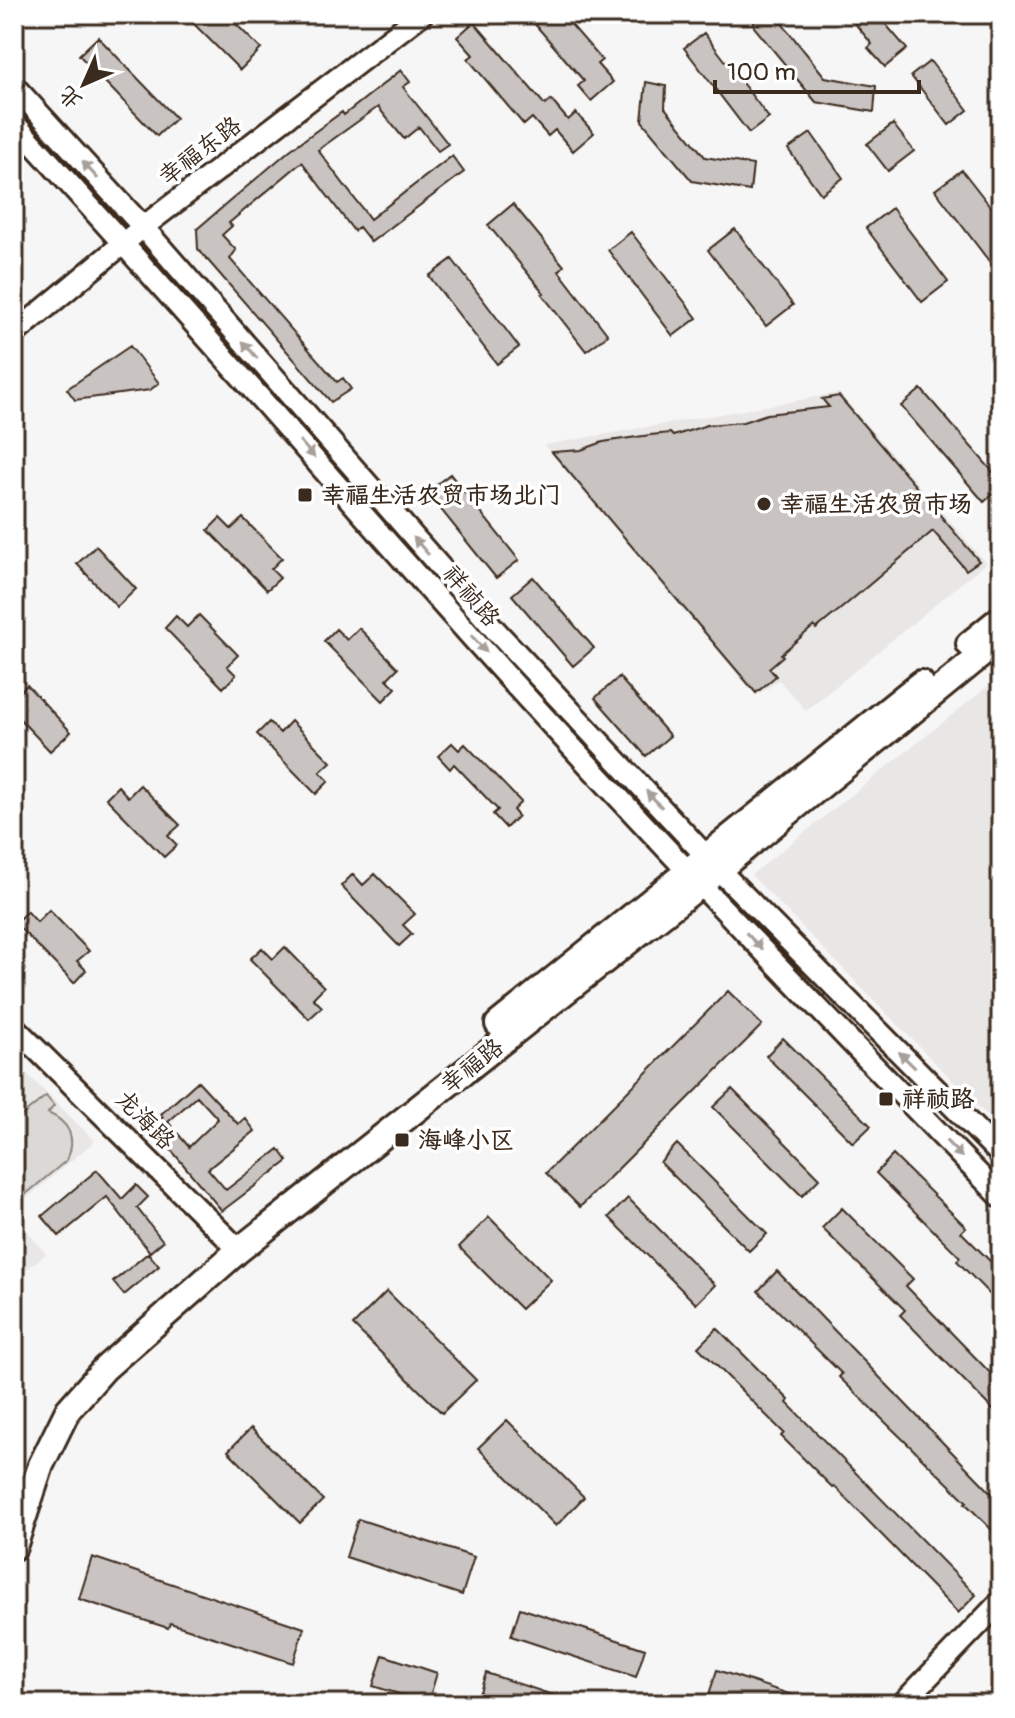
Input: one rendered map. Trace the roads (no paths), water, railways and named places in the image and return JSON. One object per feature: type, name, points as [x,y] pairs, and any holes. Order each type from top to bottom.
[{"type":"main road","name":"幸福路","points":[[14,1500],[28,1458],[54,1400],[91,1359],[694,879],[1001,618]]},
{"type":"main road","name":"幸福路","points":[[713,863],[1001,639]]},
{"type":"main road","name":"幸福路","points":[[14,1547],[41,1465],[68,1410],[104,1369],[233,1245]]},
{"type":"street","name":"幸福东路","points":[[14,334],[143,227],[422,14]]},
{"type":"street","name":"祥祯路","points":[[14,86],[143,227],[497,632],[713,863],[1001,1155]]},
{"type":"street","name":"祥祯路","points":[[14,123],[126,244],[477,643],[694,879],[1001,1197]]},
{"type":"street","name":"龙海路","points":[[14,1027],[233,1245]]},
{"type":"street","points":[[902,1704],[1001,1601]]},
{"type":"place","name":"幸福生活农贸市场北门","points":[[305,495]]},
{"type":"place","name":"幸福生活农贸市场","points":[[764,504]]},
{"type":"place","name":"祥祯路","points":[[886,1099]]},
{"type":"place","name":"海峰小区","points":[[402,1140]]}]
